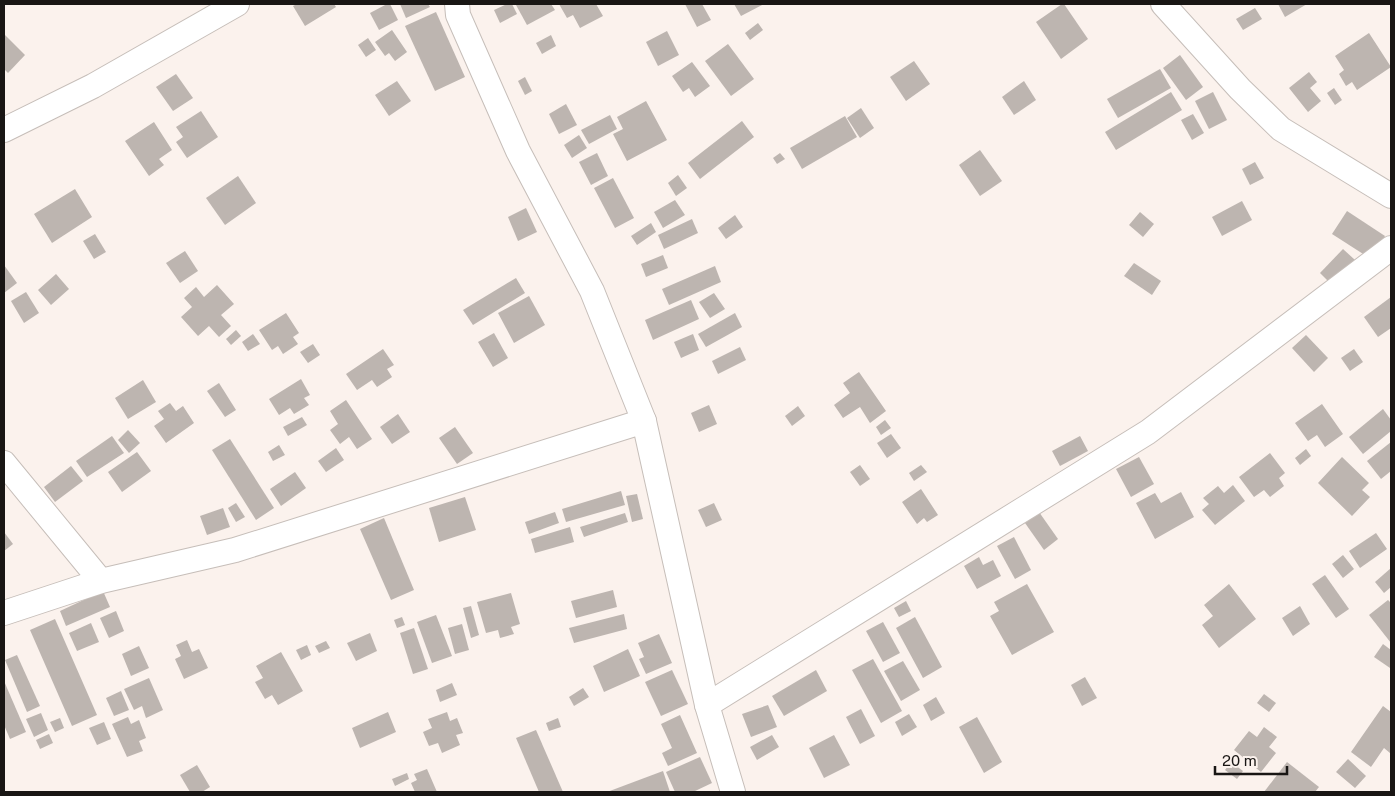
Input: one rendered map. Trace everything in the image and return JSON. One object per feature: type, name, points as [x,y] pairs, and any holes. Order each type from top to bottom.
[{"type":"street","points":[[4,130],[93,86],[237,4]]},
{"type":"street","points":[[457,4],[458,15],[518,151],[592,291],[644,421],[707,705],[729,791]]},
{"type":"street","points":[[1163,4],[1240,89],[1281,129],[1391,196]]},
{"type":"street","points":[[707,705],[1148,432],[1391,248]]},
{"type":"street","points":[[4,613],[101,582],[235,550],[644,421]]},
{"type":"street","points":[[4,463],[101,582]]},
{"type":"building","points":[[297,4],[334,4],[336,7],[305,26],[293,6]]},
{"type":"building","points":[[390,4],[398,20],[379,30],[370,13]]},
{"type":"building","points":[[400,4],[428,4],[430,7],[406,18]]},
{"type":"building","points":[[507,4],[512,4],[517,14],[500,23],[494,10]]},
{"type":"building","points":[[551,4],[555,10],[527,25],[516,5]]},
{"type":"building","points":[[559,4],[596,4],[603,16],[580,28],[573,15],[567,18]]},
{"type":"building","points":[[685,4],[702,4],[711,20],[697,27]]},
{"type":"building","points":[[734,4],[764,4],[741,16]]},
{"type":"building","points":[[1064,4],[1088,39],[1061,59],[1036,22]]},
{"type":"building","points":[[1278,4],[1307,4],[1285,17]]},
{"type":"building","points":[[1255,8],[1262,19],[1243,30],[1236,19]]},
{"type":"building","points":[[436,12],[465,77],[435,91],[405,26]]},
{"type":"building","points":[[758,23],[763,30],[750,40],[745,33]]},
{"type":"building","points":[[392,30],[407,52],[395,61],[389,53],[385,56],[375,42]]},
{"type":"building","points":[[667,31],[679,55],[658,66],[646,42]]},
{"type":"building","points":[[1369,33],[1391,67],[1357,90],[1352,82],[1346,86],[1339,74],[1344,70],[1335,56]]},
{"type":"building","points":[[4,34],[25,55],[8,73],[4,69]]},
{"type":"building","points":[[551,35],[556,46],[542,54],[536,43]]},
{"type":"building","points":[[368,38],[376,50],[366,57],[358,45]]},
{"type":"building","points":[[728,44],[754,79],[731,96],[705,61]]},
{"type":"building","points":[[1180,55],[1203,87],[1186,100],[1163,68]]},
{"type":"building","points":[[914,61],[930,84],[906,101],[890,77]]},
{"type":"building","points":[[692,62],[710,86],[695,97],[689,88],[683,92],[672,76]]},
{"type":"building","points":[[1160,69],[1171,88],[1118,118],[1107,99]]},
{"type":"building","points":[[1309,72],[1317,82],[1310,88],[1321,101],[1308,112],[1289,88]]},
{"type":"building","points":[[176,74],[193,98],[173,111],[156,87]]},
{"type":"building","points":[[525,77],[532,91],[525,95],[518,81]]},
{"type":"building","points":[[397,81],[411,101],[389,116],[375,95]]},
{"type":"building","points":[[1024,81],[1036,100],[1014,115],[1002,97]]},
{"type":"building","points":[[1334,88],[1342,100],[1335,105],[1327,93]]},
{"type":"building","points":[[1171,92],[1182,110],[1116,150],[1105,132]]},
{"type":"building","points":[[1213,92],[1227,120],[1209,129],[1195,101]]},
{"type":"building","points":[[646,101],[667,140],[627,161],[613,134],[623,129],[617,117]]},
{"type":"building","points":[[566,104],[577,125],[559,134],[549,114]]},
{"type":"building","points":[[861,108],[874,128],[860,138],[847,118]]},
{"type":"building","points":[[201,111],[218,137],[187,158],[176,142],[183,137],[176,127]]},
{"type":"building","points":[[1193,114],[1204,133],[1192,140],[1181,120]]},
{"type":"building","points":[[610,115],[617,129],[589,144],[581,130]]},
{"type":"building","points":[[845,116],[857,137],[802,169],[790,148]]},
{"type":"building","points":[[742,121],[754,137],[700,179],[688,163]]},
{"type":"building","points":[[154,122],[172,150],[159,159],[164,165],[149,176],[125,141]]},
{"type":"building","points":[[579,135],[587,148],[572,158],[564,145]]},
{"type":"building","points":[[980,150],[1002,181],[980,196],[959,165]]},
{"type":"building","points":[[597,153],[608,176],[591,185],[579,162]]},
{"type":"building","points":[[780,153],[785,159],[777,164],[773,158]]},
{"type":"building","points":[[1255,162],[1264,178],[1250,185],[1242,169]]},
{"type":"building","points":[[678,175],[687,188],[676,196],[668,183]]},
{"type":"building","points":[[238,176],[256,203],[225,225],[206,198]]},
{"type":"building","points":[[613,178],[634,218],[615,228],[594,188]]},
{"type":"building","points":[[75,189],[92,217],[52,243],[34,214]]},
{"type":"building","points":[[675,200],[685,215],[663,228],[654,212]]},
{"type":"building","points":[[1242,201],[1252,220],[1222,236],[1212,217]]},
{"type":"building","points":[[526,208],[537,232],[518,241],[508,217]]},
{"type":"building","points":[[1347,211],[1385,236],[1371,259],[1332,234]]},
{"type":"building","points":[[1140,212],[1154,224],[1143,237],[1129,225]]},
{"type":"building","points":[[735,215],[743,227],[726,239],[718,228]]},
{"type":"building","points":[[692,219],[698,233],[664,249],[658,235]]},
{"type":"building","points":[[651,223],[656,232],[637,245],[631,236]]},
{"type":"building","points":[[95,234],[106,252],[94,259],[83,241]]},
{"type":"building","points":[[1343,249],[1355,260],[1332,285],[1320,273]]},
{"type":"building","points":[[185,251],[198,271],[180,283],[166,263]]},
{"type":"building","points":[[663,255],[668,268],[646,277],[641,264]]},
{"type":"building","points":[[1134,263],[1161,281],[1152,295],[1124,276]]},
{"type":"building","points":[[4,265],[17,283],[4,293]]},
{"type":"building","points":[[715,266],[721,282],[669,305],[662,289]]},
{"type":"building","points":[[56,274],[69,289],[51,305],[38,290]]},
{"type":"building","points":[[516,278],[525,293],[473,325],[463,310]]},
{"type":"building","points":[[217,285],[234,304],[221,315],[231,326],[219,337],[209,326],[198,336],[181,317],[192,307],[184,298],[196,287],[204,297]]},
{"type":"building","points":[[26,292],[39,313],[24,323],[11,301]]},
{"type":"building","points":[[714,293],[725,309],[710,318],[699,302]]},
{"type":"building","points":[[529,296],[545,325],[514,343],[498,313]]},
{"type":"building","points":[[1391,297],[1391,328],[1378,337],[1364,317]]},
{"type":"building","points":[[691,300],[699,319],[653,340],[645,320]]},
{"type":"building","points":[[286,313],[299,333],[293,337],[298,344],[283,354],[278,346],[272,350],[259,330]]},
{"type":"building","points":[[735,313],[742,327],[706,347],[698,334]]},
{"type":"building","points":[[236,330],[241,336],[231,345],[226,339]]},
{"type":"building","points":[[494,333],[508,358],[493,367],[478,342]]},
{"type":"building","points":[[253,334],[260,344],[248,351],[242,342]]},
{"type":"building","points":[[693,334],[699,350],[681,358],[674,342]]},
{"type":"building","points":[[1306,335],[1328,358],[1314,372],[1292,348]]},
{"type":"building","points":[[313,344],[320,355],[308,363],[300,352]]},
{"type":"building","points":[[740,347],[746,360],[718,374],[712,361]]},
{"type":"building","points":[[383,349],[394,365],[387,369],[392,377],[377,387],[372,380],[357,390],[346,374]]},
{"type":"building","points":[[1354,349],[1363,362],[1350,371],[1341,358]]},
{"type":"building","points":[[859,372],[886,411],[870,423],[860,407],[843,418],[834,405],[850,393],[843,383]]},
{"type":"building","points":[[301,379],[310,395],[304,398],[309,405],[294,414],[290,408],[279,415],[269,399]]},
{"type":"building","points":[[143,380],[156,402],[128,419],[115,398]]},
{"type":"building","points":[[219,383],[236,410],[225,417],[207,391]]},
{"type":"building","points":[[346,400],[372,439],[357,449],[349,437],[340,444],[330,430],[338,424],[330,411]]},
{"type":"building","points":[[170,403],[176,411],[183,406],[194,423],[166,443],[154,426],[164,419],[158,411]]},
{"type":"building","points":[[1322,404],[1343,434],[1325,447],[1317,435],[1308,441],[1295,423]]},
{"type":"building","points":[[709,405],[717,424],[699,432],[691,413]]},
{"type":"building","points":[[798,406],[805,416],[792,426],[785,416]]},
{"type":"building","points":[[1383,409],[1391,420],[1391,431],[1363,454],[1349,437]]},
{"type":"building","points":[[398,414],[410,432],[392,444],[380,427]]},
{"type":"building","points":[[302,417],[307,425],[288,436],[283,427]]},
{"type":"building","points":[[885,420],[891,428],[881,435],[876,427]]},
{"type":"building","points":[[455,427],[473,453],[457,464],[439,438]]},
{"type":"building","points":[[128,430],[140,443],[129,453],[118,440]]},
{"type":"building","points":[[891,434],[901,448],[887,458],[877,443]]},
{"type":"building","points":[[112,436],[124,453],[87,477],[76,461]]},
{"type":"building","points":[[1080,436],[1088,451],[1060,466],[1052,451]]},
{"type":"building","points":[[230,439],[274,508],[256,520],[212,450]]},
{"type":"building","points":[[1391,442],[1391,471],[1381,479],[1367,461]]},
{"type":"building","points":[[279,445],[285,455],[273,461],[268,452]]},
{"type":"building","points":[[336,448],[344,460],[326,472],[318,461]]},
{"type":"building","points":[[1306,449],[1311,456],[1300,465],[1295,458]]},
{"type":"building","points":[[137,452],[151,471],[122,492],[108,472]]},
{"type":"building","points":[[1270,453],[1285,473],[1279,478],[1284,486],[1270,497],[1264,490],[1254,497],[1239,477]]},
{"type":"building","points":[[1139,457],[1154,484],[1131,497],[1116,469]]},
{"type":"building","points":[[1342,457],[1369,483],[1362,490],[1370,497],[1352,516],[1318,483]]},
{"type":"building","points":[[860,465],[870,479],[860,486],[850,472]]},
{"type":"building","points":[[921,465],[927,472],[914,481],[909,473]]},
{"type":"building","points":[[71,466],[83,481],[55,502],[44,487]]},
{"type":"building","points":[[295,472],[306,488],[281,506],[270,489]]},
{"type":"building","points":[[1233,485],[1245,501],[1215,525],[1202,510],[1209,504],[1203,498],[1218,486],[1224,493]]},
{"type":"building","points":[[921,489],[938,515],[927,522],[924,518],[917,524],[902,502]]},
{"type":"building","points":[[621,491],[625,505],[566,522],[562,509]]},
{"type":"building","points":[[1181,492],[1194,517],[1155,539],[1136,503],[1155,493],[1161,503]]},
{"type":"building","points":[[637,494],[643,519],[632,522],[626,496]]},
{"type":"building","points":[[465,497],[476,530],[439,542],[429,508]]},
{"type":"building","points":[[236,503],[245,517],[236,522],[228,508]]},
{"type":"building","points":[[714,503],[722,520],[706,527],[698,510]]},
{"type":"building","points":[[223,508],[230,527],[207,535],[200,516]]},
{"type":"building","points":[[555,512],[559,523],[529,534],[525,522]]},
{"type":"building","points":[[1039,512],[1058,539],[1044,550],[1025,523]]},
{"type":"building","points":[[625,513],[628,522],[584,537],[580,527]]},
{"type":"building","points":[[384,518],[414,590],[391,600],[360,529]]},
{"type":"building","points":[[570,527],[574,542],[535,553],[531,539]]},
{"type":"building","points":[[4,532],[13,544],[4,551]]},
{"type":"building","points":[[1376,533],[1387,549],[1360,568],[1349,551]]},
{"type":"building","points":[[1014,537],[1031,570],[1015,579],[997,546]]},
{"type":"building","points":[[1343,555],[1354,569],[1343,578],[1332,564]]},
{"type":"building","points":[[979,557],[983,565],[993,560],[1001,576],[977,589],[964,566]]},
{"type":"building","points":[[1391,568],[1391,587],[1384,593],[1375,582]]},
{"type":"building","points":[[1325,575],[1349,609],[1336,618],[1312,584]]},
{"type":"building","points":[[1027,584],[1054,632],[1012,655],[990,616],[999,611],[994,602]]},
{"type":"building","points":[[1229,584],[1256,619],[1219,648],[1202,625],[1213,616],[1204,605]]},
{"type":"building","points":[[613,590],[617,607],[576,618],[571,601]]},
{"type":"building","points":[[103,591],[110,607],[66,626],[60,611]]},
{"type":"building","points":[[511,593],[520,624],[511,627],[514,634],[500,638],[498,630],[486,633],[477,602]]},
{"type":"building","points":[[1388,600],[1391,603],[1391,643],[1369,615]]},
{"type":"building","points":[[906,601],[911,611],[899,617],[894,608]]},
{"type":"building","points":[[471,606],[479,635],[471,638],[463,608]]},
{"type":"building","points":[[1300,606],[1310,624],[1293,636],[1282,618]]},
{"type":"building","points":[[116,611],[124,631],[109,638],[100,618]]},
{"type":"building","points":[[624,614],[627,629],[574,643],[569,628]]},
{"type":"building","points":[[436,615],[452,656],[432,663],[417,622]]},
{"type":"building","points":[[402,617],[405,625],[397,628],[394,620]]},
{"type":"building","points":[[915,617],[942,667],[923,678],[896,628]]},
{"type":"building","points":[[55,619],[97,715],[72,726],[30,630]]},
{"type":"building","points":[[883,622],[900,653],[883,662],[866,631]]},
{"type":"building","points":[[91,623],[99,642],[77,651],[69,633]]},
{"type":"building","points":[[462,624],[469,650],[455,654],[448,628]]},
{"type":"building","points":[[414,628],[428,669],[413,674],[400,633]]},
{"type":"building","points":[[370,633],[377,651],[356,661],[347,643]]},
{"type":"building","points":[[659,634],[672,663],[646,674],[639,659],[644,657],[638,643]]},
{"type":"building","points":[[187,640],[192,652],[199,649],[208,668],[184,679],[175,659],[181,656],[176,645]]},
{"type":"building","points":[[326,641],[330,648],[319,653],[315,646]]},
{"type":"building","points":[[1383,644],[1391,650],[1390,668],[1374,657]]},
{"type":"building","points":[[307,645],[311,655],[301,660],[296,650]]},
{"type":"building","points":[[139,646],[149,668],[131,676],[122,654]]},
{"type":"building","points":[[628,649],[640,676],[604,692],[593,666]]},
{"type":"building","points":[[281,652],[303,691],[278,705],[272,695],[265,699],[255,682],[263,678],[256,666]]},
{"type":"building","points":[[17,655],[40,706],[27,712],[5,660]]},
{"type":"building","points":[[873,659],[902,711],[881,723],[852,670]]},
{"type":"building","points":[[903,661],[920,690],[901,701],[884,671]]},
{"type":"building","points":[[672,670],[688,704],[661,716],[645,682]]},
{"type":"building","points":[[816,670],[827,691],[784,716],[772,696]]},
{"type":"building","points":[[1085,677],[1097,698],[1082,706],[1071,685]]},
{"type":"building","points":[[149,678],[163,710],[146,718],[142,706],[134,710],[124,689]]},
{"type":"building","points":[[4,681],[26,732],[10,739],[4,725]]},
{"type":"building","points":[[452,683],[457,695],[440,702],[436,690]]},
{"type":"building","points":[[583,688],[589,697],[574,706],[569,697]]},
{"type":"building","points":[[121,691],[129,710],[114,716],[106,698]]},
{"type":"building","points":[[1264,694],[1276,703],[1269,712],[1257,703]]},
{"type":"building","points":[[936,697],[945,713],[931,721],[923,705]]},
{"type":"building","points":[[768,705],[777,727],[751,737],[742,714]]},
{"type":"building","points":[[1383,706],[1391,712],[1391,751],[1390,753],[1384,748],[1371,767],[1351,752]]},
{"type":"building","points":[[861,709],[875,736],[860,744],[846,717]]},
{"type":"building","points":[[388,712],[396,732],[360,748],[352,728]]},
{"type":"building","points":[[447,712],[450,721],[457,718],[463,733],[456,735],[460,745],[442,753],[438,743],[429,746],[423,732],[432,728],[428,719]]},
{"type":"building","points":[[41,713],[48,730],[34,737],[26,719]]},
{"type":"building","points":[[909,714],[917,727],[902,736],[895,722]]},
{"type":"building","points":[[680,715],[697,753],[668,766],[662,753],[672,748],[661,724]]},
{"type":"building","points":[[128,717],[131,724],[139,720],[146,738],[139,741],[143,751],[127,757],[112,724]]},
{"type":"building","points":[[977,717],[1002,762],[984,773],[959,727]]},
{"type":"building","points":[[60,718],[64,728],[55,732],[50,722]]},
{"type":"building","points":[[558,718],[561,727],[549,731],[546,723]]},
{"type":"building","points":[[104,722],[111,739],[97,745],[89,728]]},
{"type":"building","points":[[1264,727],[1277,737],[1269,747],[1276,753],[1261,772],[1234,750],[1249,731],[1257,737]]},
{"type":"building","points":[[536,730],[563,792],[539,792],[516,738]]},
{"type":"building","points":[[49,734],[53,743],[40,749],[36,740]]},
{"type":"building","points":[[772,735],[779,747],[757,760],[750,747]]},
{"type":"building","points":[[834,735],[850,765],[824,778],[809,748]]},
{"type":"building","points":[[700,757],[712,783],[693,792],[675,792],[666,772]]},
{"type":"building","points":[[1348,759],[1366,776],[1355,788],[1336,772]]},
{"type":"building","points":[[1231,762],[1243,771],[1237,779],[1225,770]]},
{"type":"building","points":[[1287,762],[1319,787],[1315,792],[1264,792]]},
{"type":"building","points":[[197,765],[210,787],[202,792],[190,792],[180,775]]},
{"type":"building","points":[[427,769],[437,792],[415,792],[411,783],[417,780],[414,774]]},
{"type":"building","points":[[663,771],[670,792],[607,792]]},
{"type":"building","points":[[407,773],[409,779],[395,786],[392,779]]}]
